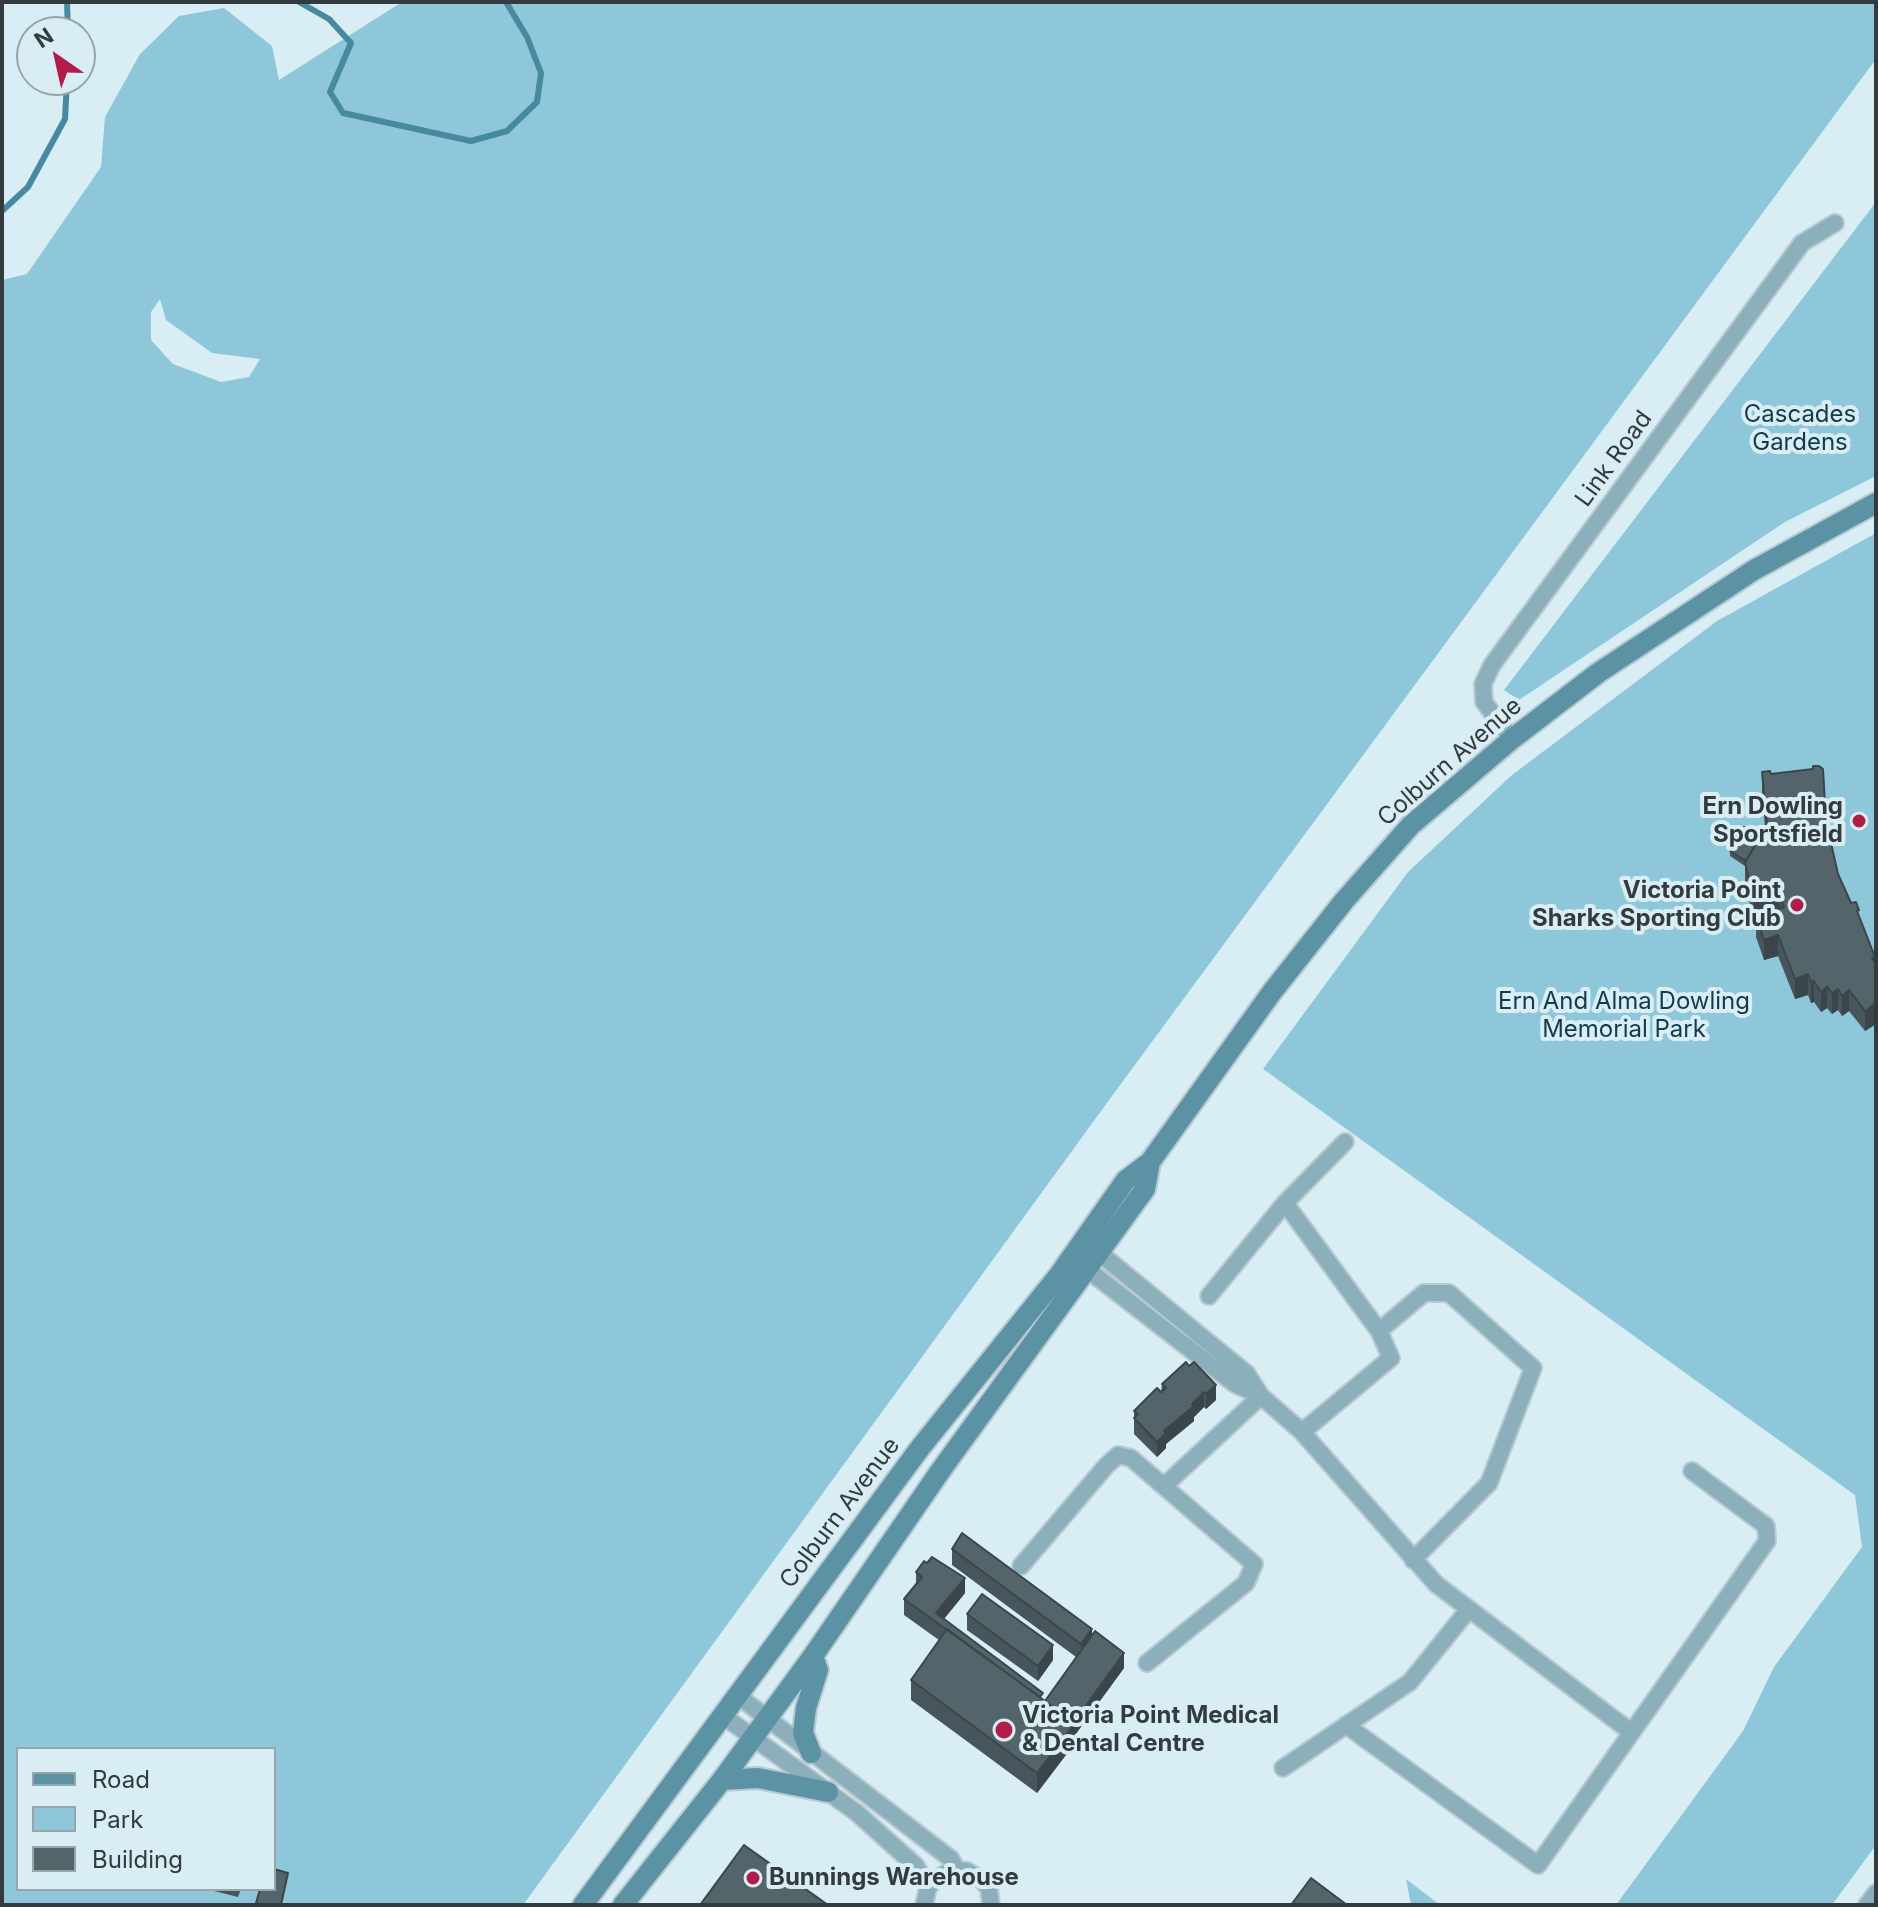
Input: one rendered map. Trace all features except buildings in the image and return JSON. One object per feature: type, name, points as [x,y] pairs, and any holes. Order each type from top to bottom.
[{"type":"main road","name":"Colburn Avenue","points":[[623,1905],[722,1780],[813,1656],[1085,1254],[1126,1180],[1150,1162],[1272,992],[1344,901],[1411,825],[1512,739],[1598,673],[1723,590],[1797,545],[1876,503]]},
{"type":"main road","name":"Colburn Avenue","points":[[583,1905],[920,1448],[1085,1254]]},
{"type":"main road","points":[[811,1753],[803,1733],[806,1708],[818,1670],[813,1656]]},
{"type":"main road","points":[[722,1780],[758,1778],[828,1792]]},
{"type":"street","name":"Link Road","points":[[1512,739],[1484,702],[1483,684],[1492,665],[1802,243],[1835,223]]},
{"type":"street","points":[[1209,1296],[1285,1203],[1345,1142]]},
{"type":"street","points":[[1285,1203],[1379,1331],[1391,1358],[1302,1432]]},
{"type":"street","points":[[1085,1254],[1186,1324],[1247,1374],[1261,1396],[1302,1432],[1436,1584],[1631,1732]]},
{"type":"street","points":[[1085,1254],[1174,1338],[1240,1387],[1261,1396]]},
{"type":"street","points":[[1379,1331],[1424,1293],[1449,1293],[1533,1368],[1489,1483],[1413,1560]]},
{"type":"street","points":[[1174,1338],[1186,1324]]},
{"type":"street","points":[[1217,1371],[1228,1357]]},
{"type":"street","points":[[1164,1486],[1261,1396]]},
{"type":"street","points":[[1021,1566],[1106,1466],[1118,1455],[1131,1458],[1254,1564],[1246,1583],[1147,1663]]},
{"type":"street","points":[[1346,1725],[1538,1865],[1767,1541],[1766,1526],[1692,1471]]},
{"type":"street","points":[[1283,1768],[1410,1682],[1469,1609]]},
{"type":"street","points":[[737,1695],[951,1859],[957,1870]]},
{"type":"street","points":[[722,1715],[857,1813],[904,1854],[916,1866],[926,1897]]},
{"type":"street","points":[[926,1897],[940,1875],[957,1870],[967,1871],[989,1889],[991,1905]]},
{"type":"street","points":[[1867,1905],[1876,1893]]},
{"type":"green space","points":[[402,2],[1876,2],[1876,59],[1112,1096],[523,1905],[2,1905],[2,280],[27,274],[101,167],[105,117],[140,54],[179,16],[224,8],[272,46],[279,80]],"holes":[[[160,299],[166,320],[212,353],[260,359],[249,377],[221,382],[173,364],[151,340],[151,312]]]},
{"type":"green space","name":"Cascades Gardens","points":[[1876,202],[1876,476],[1785,522],[1519,700],[1504,690]]},
{"type":"green space","name":"Ern And Alma Dowling Memorial Park","points":[[1876,533],[1876,1845],[1832,1905],[1616,1905],[1743,1731],[1774,1667],[1862,1547],[1855,1495],[1263,1069],[1408,872],[1512,775],[1717,621]]},
{"type":"green space","points":[[1406,1879],[1440,1905],[1411,1905]]},
{"type":"waterway","points":[[67,2],[67,16]]},
{"type":"waterway","points":[[299,2],[329,19],[351,43],[330,92],[343,113],[471,141],[507,131],[537,102],[541,73],[527,37],[506,2]]},
{"type":"waterway","points":[[2,211],[28,187],[65,119],[66,96]]},
{"type":"place","name":"Ern Dowling Sportsfield","points":[[1859,821]]},
{"type":"place","name":"Victoria Point Sharks Sporting Club","points":[[1797,905]]},
{"type":"place","name":"Victoria Point Medical & Dental Centre","points":[[1004,1730]]},
{"type":"place","name":"Bunnings Warehouse","points":[[753,1878]]}]
